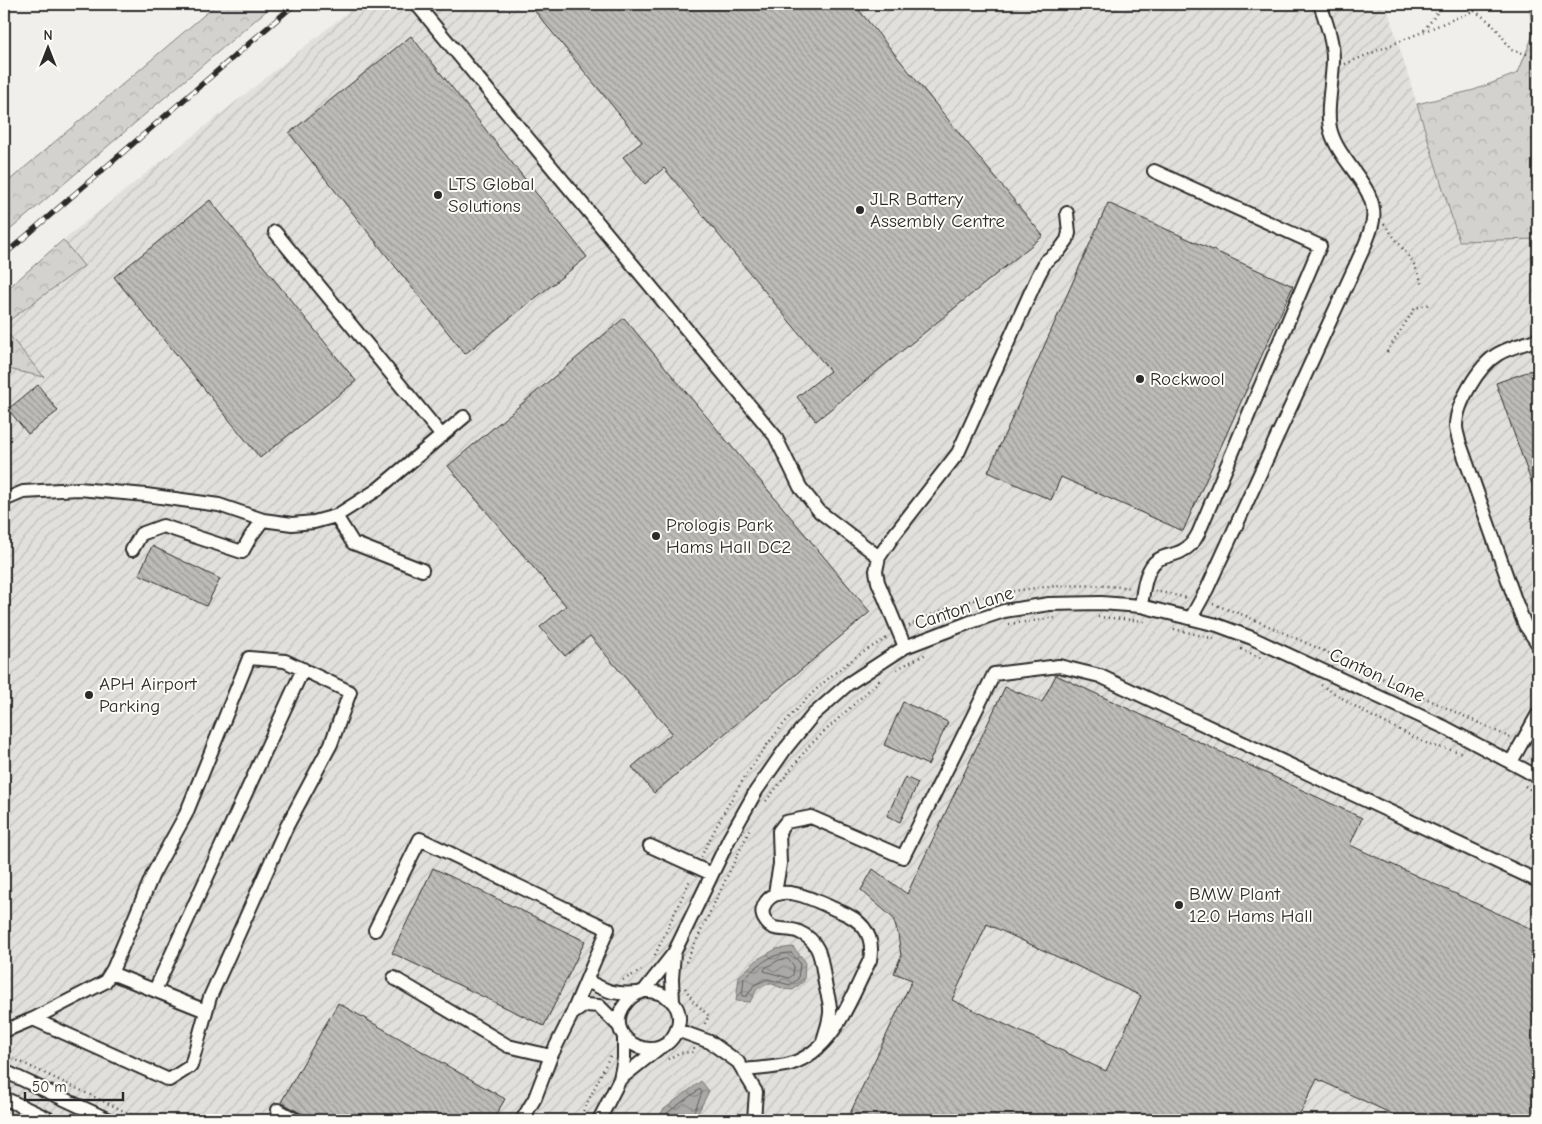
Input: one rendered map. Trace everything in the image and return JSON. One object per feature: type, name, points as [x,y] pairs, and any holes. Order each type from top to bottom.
[{"type":"street","points":[[1191,618],[1361,254],[1374,219],[1372,200],[1339,152],[1330,131],[1333,59],[1330,34],[1320,4]]},
{"type":"street","points":[[418,6],[775,436],[800,487],[820,512],[879,557]]},
{"type":"street","points":[[1141,606],[1145,581],[1151,566],[1160,558],[1181,552],[1192,545],[1198,534],[1320,246],[1154,171]]},
{"type":"street","points":[[905,647],[878,582],[876,571],[879,557],[958,453],[1038,276],[1046,261],[1060,251],[1067,240],[1069,233],[1067,213]]},
{"type":"street","points":[[275,232],[442,436]]},
{"type":"street","points":[[1538,339],[1498,354],[1480,369],[1469,386],[1458,414],[1456,426],[1458,441],[1515,600],[1525,626],[1538,644]]},
{"type":"street","points":[[4,500],[23,492],[80,488],[219,505],[263,520],[292,524],[314,522],[336,516],[377,490],[464,417]]},
{"type":"street","points":[[336,516],[353,543],[422,570]]},
{"type":"street","points":[[132,550],[141,534],[163,526],[242,552],[263,520]]},
{"type":"street","name":"Canton Lane","points":[[640,992],[674,953],[729,839],[756,791],[786,748],[813,715],[848,684],[905,647],[1004,611],[1049,604],[1101,603],[1141,606],[1217,625],[1252,638],[1446,728],[1538,777]]},
{"type":"street","points":[[4,1031],[33,1019],[105,982],[111,973],[153,874],[186,814],[249,658],[285,661],[350,692],[331,744],[287,826],[210,998],[191,1066],[169,1080],[33,1019]]},
{"type":"street","points":[[775,894],[780,864],[779,831],[786,822],[811,817],[903,857],[994,674],[1059,666],[1100,676],[1538,881]]},
{"type":"street","points":[[155,990],[304,670]]},
{"type":"street","points":[[1511,762],[1538,714]]},
{"type":"street","points":[[374,930],[420,839],[608,930],[535,1098],[522,1120]]},
{"type":"street","points":[[650,846],[712,874]]},
{"type":"street","points":[[744,1070],[790,1064],[810,1054],[823,1042],[837,1028],[866,968],[872,950],[867,931],[861,923],[851,916],[800,895],[775,894],[768,898],[764,906],[762,914],[765,920],[770,926],[779,930],[796,930],[808,936],[819,952],[831,1009],[823,1042]]},
{"type":"street","name":"Canton Lane","points":[[673,1002],[674,953]]},
{"type":"street","points":[[111,973],[206,1011]]},
{"type":"street","points":[[394,978],[508,1046],[552,1056]]},
{"type":"street","points":[[587,981],[609,992],[620,994],[654,991],[664,994],[673,1002],[679,1022],[676,1034],[669,1042],[620,1079]]},
{"type":"street","points":[[599,1120],[620,1079],[624,1060],[621,1011],[628,999],[640,992]]},
{"type":"street","points":[[572,1014],[585,1005],[599,1006],[631,1043],[649,1050],[659,1048]]},
{"type":"street","points":[[677,1030],[710,1042],[728,1053],[738,1062],[756,1092],[754,1120]]},
{"type":"street","points":[[4,1072],[109,1120]]},
{"type":"street","points":[[4,1098],[51,1120]]},
{"type":"street","points":[[278,1110],[296,1120]]},
{"type":"path","points":[[1423,31],[1442,4]]},
{"type":"path","points":[[1332,78],[1344,64],[1474,11],[1483,4]]},
{"type":"path","points":[[1474,11],[1488,20],[1501,34],[1511,50],[1538,57]]},
{"type":"path","points":[[1374,219],[1386,225],[1412,262],[1423,285]]},
{"type":"path","points":[[1387,352],[1415,308],[1430,304]]},
{"type":"path","points":[[653,959],[711,836],[755,761],[778,730],[811,694],[872,646],[948,609],[987,596],[1009,592],[1090,585],[1143,589],[1200,601],[1228,609],[1254,620],[1538,753]]},
{"type":"path","points":[[1091,616],[1152,623]]},
{"type":"path","points":[[1003,625],[1056,618]]},
{"type":"path","points":[[1171,628],[1216,639]]},
{"type":"path","points":[[1234,646],[1261,658]]},
{"type":"path","points":[[895,670],[928,653]]},
{"type":"path","points":[[761,808],[809,746],[887,674]]},
{"type":"path","points":[[1315,682],[1371,716],[1430,745],[1472,755]]},
{"type":"path","points":[[1520,782],[1538,795]]},
{"type":"path","points":[[684,965],[752,825]]},
{"type":"path","points":[[618,981],[625,980],[644,969],[647,965]]},
{"type":"path","points":[[684,983],[693,1001],[709,1016]]},
{"type":"path","points":[[579,1120],[610,1055],[611,1048]]},
{"type":"path","points":[[662,1062],[679,1053],[693,1052]]},
{"type":"path","points":[[4,1054],[143,1120]]},
{"type":"shaded area","points":[[358,4],[1386,4],[1459,241],[1538,239],[1538,1120],[4,1120],[4,292],[63,240]]},
{"type":"green space","points":[[217,4],[274,4],[4,235],[4,185]]},
{"type":"green space","points":[[1529,4],[1538,4],[1538,239],[1459,241],[1417,104],[1474,90],[1518,73],[1533,35]]},
{"type":"green space","points":[[63,240],[84,266],[4,324],[4,292]]},
{"type":"green space","points":[[4,329],[44,377],[4,368]]},
{"type":"water","points":[[793,947],[805,961],[804,981],[793,990],[784,989],[770,983],[757,989],[750,1002],[736,1001],[739,976],[758,959],[776,949]]},
{"type":"water","points":[[701,1081],[709,1091],[698,1113],[697,1120],[657,1120],[663,1110]]},
{"type":"building","name":"JLR Battery Assembly Centre","points":[[529,4],[854,4],[1043,236],[816,421],[797,397],[830,371],[664,168],[645,184],[623,157],[642,142]]},
{"type":"building","name":"LTS Global Solutions","points":[[411,36],[587,257],[465,354],[289,133]]},
{"type":"building","points":[[210,200],[356,381],[260,458],[114,277]]},
{"type":"building","name":"Rockwool","points":[[1108,203],[1293,286],[1183,531],[1061,477],[1051,500],[988,472]]},
{"type":"building","name":"Prologis Park Hams Hall DC2","points":[[624,318],[870,612],[654,793],[632,767],[672,733],[590,636],[565,656],[540,627],[566,606],[448,466]]},
{"type":"building","points":[[1538,368],[1538,498],[1537,498],[1496,383]]},
{"type":"building","points":[[38,385],[58,411],[28,434],[8,409]]},
{"type":"building","points":[[152,546],[220,579],[206,606],[139,574]]},
{"type":"building","name":"BMW Plant 12.0 Hams Hall","points":[[1056,675],[1362,818],[1350,845],[1538,932],[1538,1120],[1405,1120],[1317,1079],[1297,1120],[847,1120],[912,980],[894,973],[901,956],[898,934],[893,918],[861,890],[873,869],[907,894],[1005,687],[1042,702]],"holes":[[[987,924],[1141,996],[1106,1071],[952,1000]]]},
{"type":"building","points":[[903,702],[948,722],[928,765],[884,745]]},
{"type":"building","points":[[905,777],[918,783],[900,822],[887,816]]},
{"type":"building","points":[[433,868],[585,941],[544,1026],[392,953]]},
{"type":"building","points":[[338,1003],[505,1099],[493,1120],[313,1120],[281,1102]]},
{"type":"railway","points":[[4,255],[295,4]]},
{"type":"place","name":"LTS Global Solutions","points":[[438,195]]},
{"type":"place","name":"JLR Battery Assembly Centre","points":[[860,210]]},
{"type":"place","name":"Rockwool","points":[[1140,379]]},
{"type":"place","name":"Prologis Park Hams Hall DC2","points":[[656,536]]},
{"type":"place","name":"APH Airport Parking","points":[[89,695]]},
{"type":"place","name":"BMW Plant 12.0 Hams Hall","points":[[1179,905]]}]
